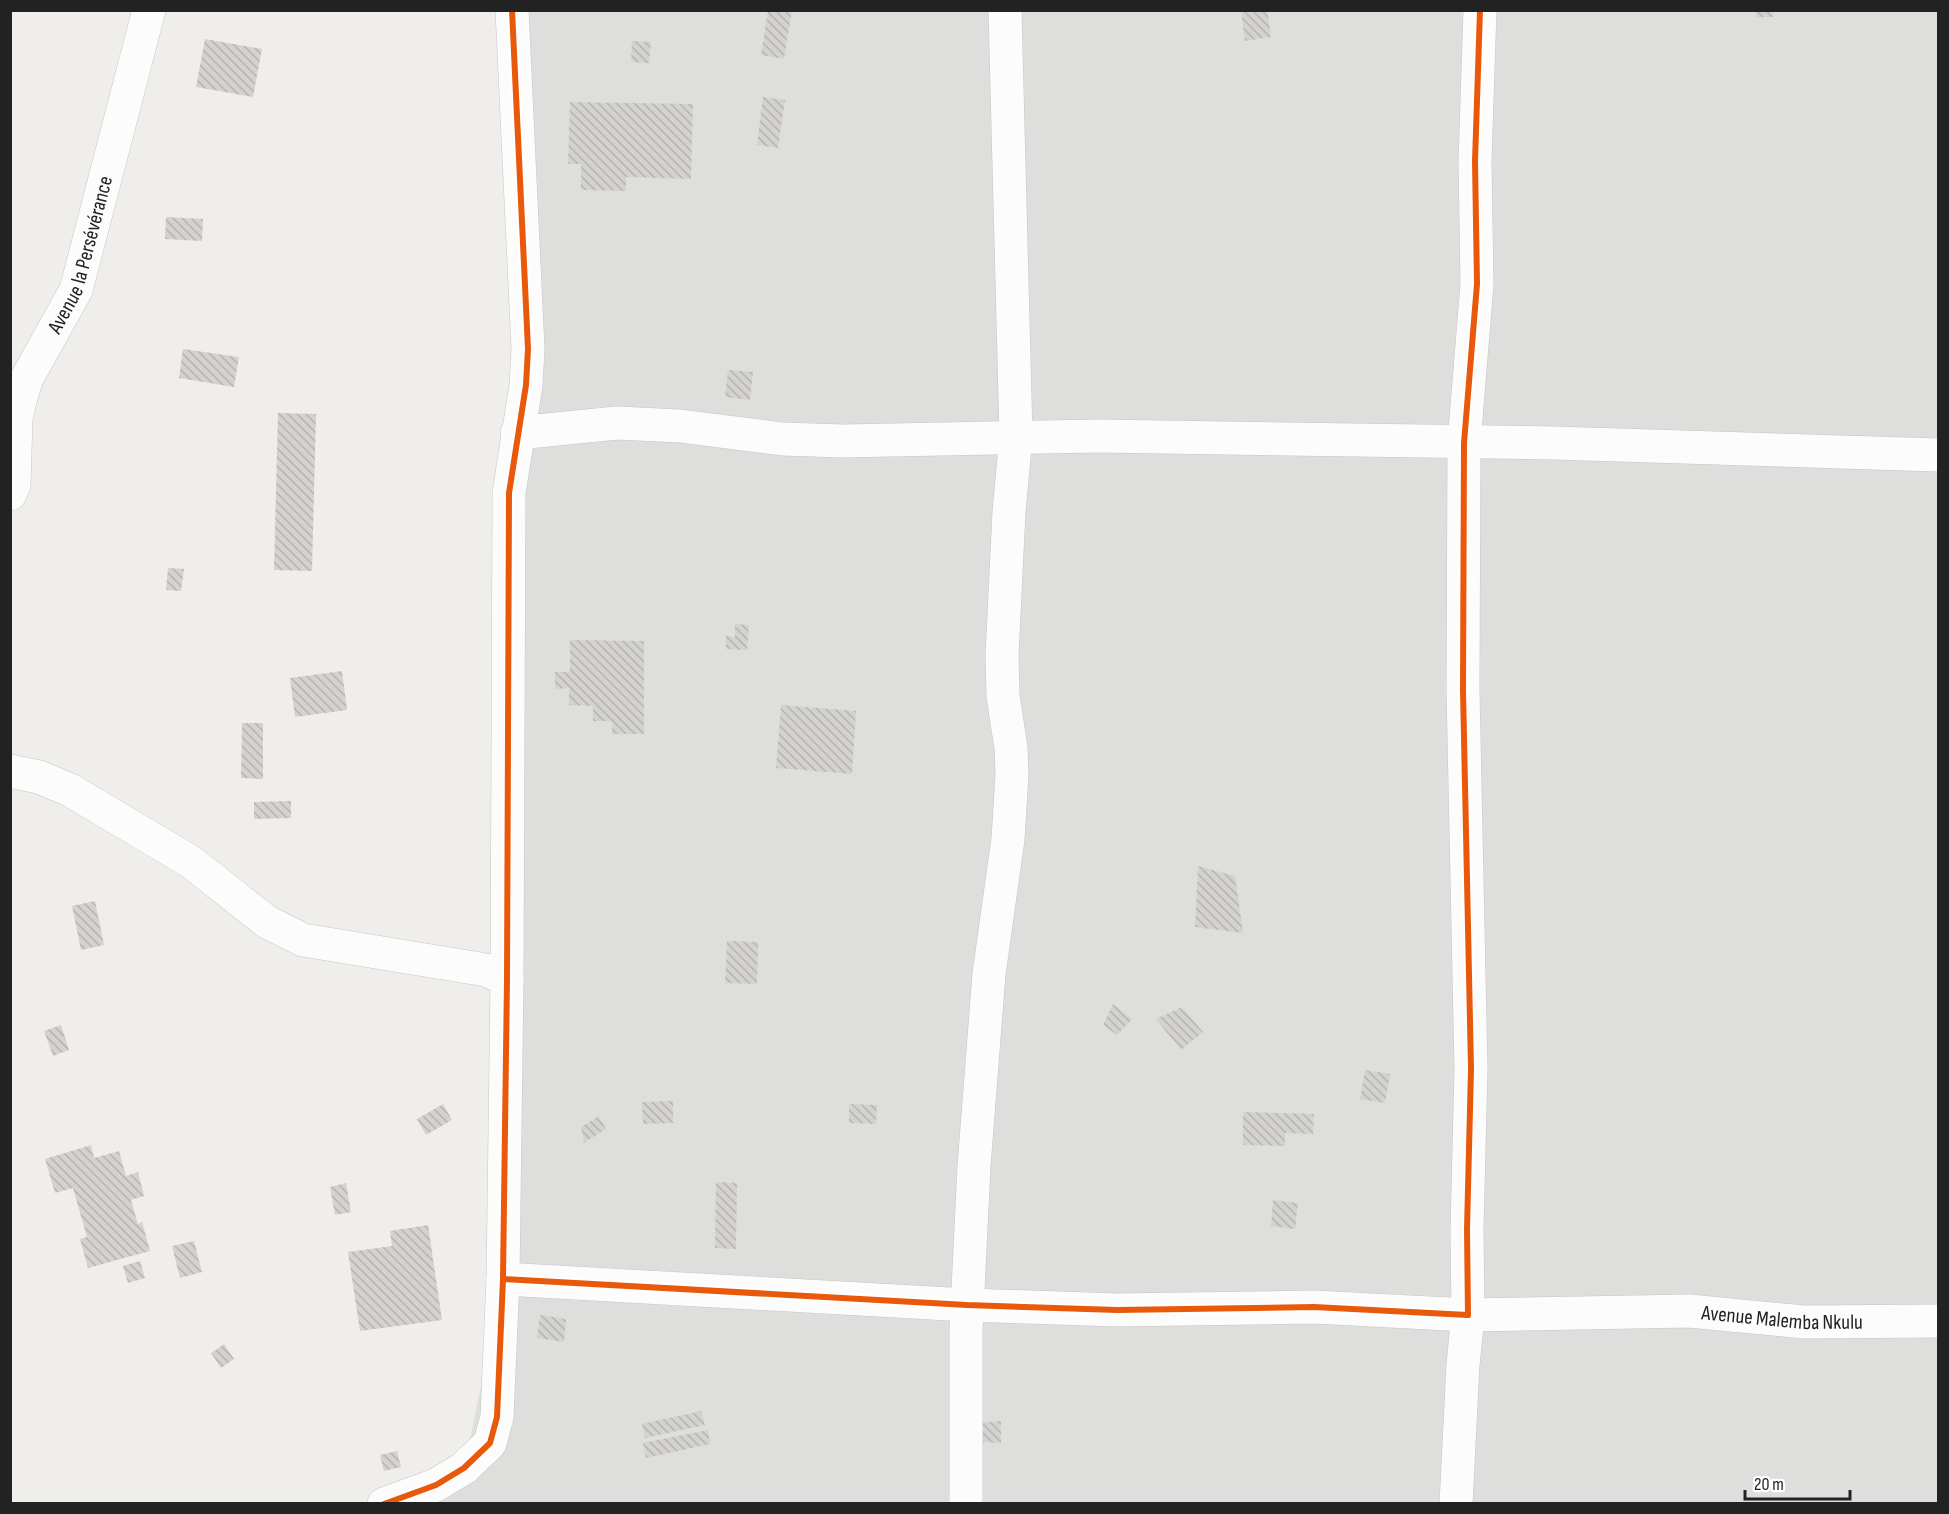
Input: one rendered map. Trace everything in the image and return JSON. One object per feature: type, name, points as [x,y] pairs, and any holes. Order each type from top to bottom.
[{"type":"street","name":"Avenue la Persévérance","points":[[10,494],[14,485],[16,419],[20,399],[27,378],[76,290],[149,10]]},
{"type":"street","points":[[384,1503],[436,1485],[464,1468],[490,1443],[498,1417],[503,1280],[507,979],[509,493],[526,385],[528,349],[512,10]]},
{"type":"street","points":[[966,1503],[967,1305],[980,1075],[989,974],[1008,839],[1012,775],[1003,696],[1002,655],[1009,512],[1016,436],[1005,10]]},
{"type":"street","points":[[1456,1503],[1463,1365],[1468,1315],[1470,1058],[1463,690],[1464,442],[1477,284],[1475,161],[1480,10]]},
{"type":"street","points":[[517,433],[616,423],[680,426],[782,439],[843,441],[1016,436],[1464,442],[1938,455]]},
{"type":"street","points":[[10,771],[39,777],[70,790],[191,862],[267,922],[303,940],[486,970],[507,979]]},
{"type":"street","name":"Avenue Malemba Nkulu","points":[[503,1280],[967,1305],[1117,1310],[1314,1307],[1468,1315],[1689,1311],[1804,1322],[1938,1321]]},
{"type":"shaded area","points":[[521,11],[1938,11],[1938,1503],[366,1504],[464,1468],[503,1279]]},
{"type":"building","points":[[768,10],[792,10],[784,59],[761,55]]},
{"type":"building","points":[[1241,10],[1267,10],[1271,37],[1245,41]]},
{"type":"building","points":[[1756,10],[1773,10],[1773,17],[1756,17]]},
{"type":"building","points":[[205,39],[262,49],[253,97],[196,87]]},
{"type":"building","points":[[632,41],[651,42],[649,63],[631,62]]},
{"type":"building","points":[[763,97],[785,100],[778,148],[757,145]]},
{"type":"building","points":[[570,102],[693,104],[691,179],[626,177],[626,191],[581,190],[581,164],[568,164]]},
{"type":"building","points":[[166,217],[203,219],[202,241],[165,239]]},
{"type":"building","points":[[183,349],[239,357],[234,387],[179,378]]},
{"type":"building","points":[[728,370],[753,372],[750,400],[725,397]]},
{"type":"building","points":[[278,413],[316,414],[312,571],[274,570]]},
{"type":"building","points":[[168,568],[184,569],[181,591],[166,590]]},
{"type":"building","points":[[735,624],[749,625],[747,650],[726,649],[726,636],[735,637]]},
{"type":"building","points":[[570,640],[644,641],[644,734],[612,734],[612,721],[593,721],[593,706],[569,705],[569,688],[555,689],[555,672],[570,672]]},
{"type":"building","points":[[342,671],[347,710],[295,717],[290,678]]},
{"type":"building","points":[[781,705],[856,711],[852,774],[776,768]]},
{"type":"building","points":[[242,723],[263,723],[263,779],[241,778]]},
{"type":"building","points":[[291,801],[291,818],[254,819],[254,802]]},
{"type":"building","points":[[1198,866],[1235,876],[1243,933],[1195,927]]},
{"type":"building","points":[[95,901],[104,945],[81,950],[72,906]]},
{"type":"building","points":[[727,941],[758,942],[757,984],[725,983]]},
{"type":"building","points":[[1113,1004],[1132,1019],[1117,1035],[1103,1025]]},
{"type":"building","points":[[1182,1007],[1203,1032],[1181,1050],[1156,1019]]},
{"type":"building","points":[[61,1025],[69,1050],[53,1056],[44,1031]]},
{"type":"building","points":[[1365,1070],[1390,1074],[1385,1103],[1360,1099]]},
{"type":"building","points":[[673,1101],[673,1123],[643,1124],[642,1102]]},
{"type":"building","points":[[443,1104],[452,1120],[426,1135],[417,1119]]},
{"type":"building","points":[[849,1104],[877,1105],[876,1124],[849,1123]]},
{"type":"building","points":[[1243,1112],[1314,1114],[1313,1134],[1285,1133],[1285,1146],[1243,1145]]},
{"type":"building","points":[[599,1116],[606,1129],[584,1143],[581,1127]]},
{"type":"building","points":[[91,1145],[94,1158],[119,1151],[126,1176],[138,1172],[144,1196],[131,1200],[138,1224],[142,1222],[150,1251],[88,1268],[80,1239],[87,1237],[73,1188],[55,1193],[45,1159]]},
{"type":"building","points":[[716,1182],[737,1183],[736,1249],[715,1248]]},
{"type":"building","points":[[346,1183],[351,1212],[335,1215],[330,1187]]},
{"type":"building","points":[[1273,1200],[1298,1203],[1295,1229],[1271,1226]]},
{"type":"building","points":[[428,1225],[442,1320],[360,1331],[348,1252],[392,1246],[390,1231]]},
{"type":"building","points":[[194,1241],[202,1272],[180,1278],[172,1246]]},
{"type":"building","points":[[140,1261],[145,1278],[128,1283],[123,1266]]},
{"type":"building","points":[[540,1315],[566,1319],[564,1342],[537,1338]]},
{"type":"building","points":[[224,1344],[234,1359],[221,1368],[211,1353]]},
{"type":"building","points":[[701,1411],[705,1425],[645,1438],[642,1424]]},
{"type":"building","points":[[1001,1421],[1001,1443],[974,1442],[979,1423]]},
{"type":"building","points":[[708,1430],[710,1444],[646,1458],[643,1443]]},
{"type":"building","points":[[397,1451],[401,1467],[384,1471],[380,1455]]},
{"type":"cycle path","points":[[384,1504],[436,1485],[464,1468],[490,1443],[497,1417],[503,1279],[507,979],[509,493],[526,385],[528,349],[512,10]]},
{"type":"cycle path","points":[[503,1279],[967,1305],[1117,1310],[1314,1307],[1468,1315],[1467,1229],[1471,1069],[1463,690],[1464,443],[1477,284],[1475,161],[1480,10]]}]
